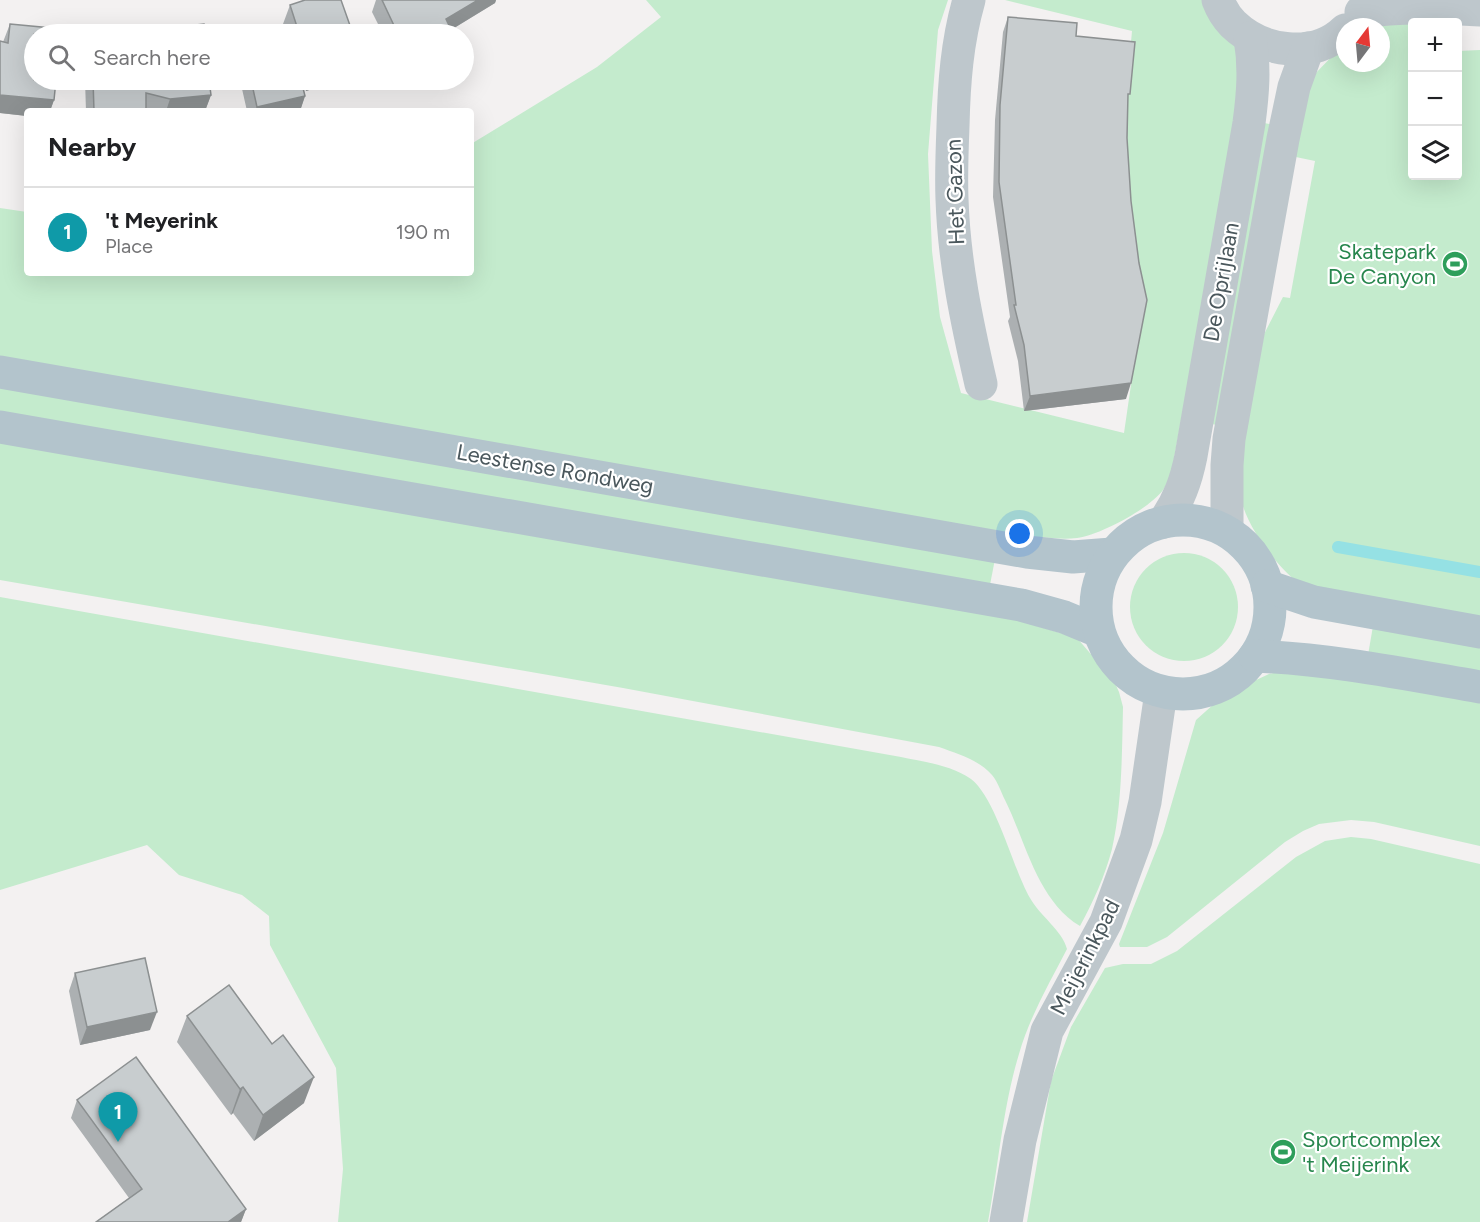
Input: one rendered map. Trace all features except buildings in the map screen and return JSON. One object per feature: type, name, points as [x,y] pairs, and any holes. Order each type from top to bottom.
[{"type":"main road","name":"Leestense Rondweg","points":[[0,372],[1027,552],[1073,557],[1112,554]]},
{"type":"main road","points":[[0,427],[1021,606],[1064,617],[1098,631]]},
{"type":"main road","points":[[1186,520],[1207,523],[1227,531],[1252,555],[1262,569],[1267,586],[1270,604],[1269,623],[1255,656],[1237,675],[1214,689],[1188,694],[1161,692],[1134,679],[1112,658],[1098,631],[1095,606],[1101,574],[1112,554],[1125,541],[1143,529],[1164,522],[1186,520]]},
{"type":"main road","points":[[1267,586],[1314,602],[1480,632]]},
{"type":"main road","points":[[1255,656],[1300,658],[1347,664],[1480,687]]},
{"type":"street","name":"Het Gazon","points":[[969,0],[960,30],[954,87],[952,199],[965,316],[981,384]]},
{"type":"street","points":[[1218,0],[1232,23],[1250,38],[1275,48],[1308,48],[1323,44],[1355,17],[1384,8],[1480,10]]},
{"type":"street","name":"De Oprijlaan","points":[[1164,522],[1185,484],[1191,456],[1249,123],[1254,85],[1254,60],[1250,38]]},
{"type":"street","name":"De Oprijlaan","points":[[1227,531],[1229,439],[1281,150],[1294,87],[1308,48]]},
{"type":"street","name":"Meijerinkpad","points":[[1006,1222],[1020,1140],[1047,1030],[1106,922],[1136,840],[1145,802],[1161,692]]},
{"type":"green space","points":[[646,0],[948,0],[938,30],[928,154],[932,251],[940,317],[961,393],[1124,433],[1142,309],[1122,142],[1132,31],[1005,0],[1207,0],[1232,38],[1237,52],[1238,112],[1173,464],[1163,490],[1136,513],[1087,536],[1064,539],[1025,536],[0,358],[0,208],[24,212],[24,276],[474,276],[474,142],[597,67],[661,17]]},
{"type":"green space","points":[[1408,23],[1408,180],[1462,180],[1462,51],[1480,50],[1480,619],[1300,584],[1265,548],[1251,525],[1240,494],[1239,479],[1258,346],[1283,297],[1290,298],[1315,161],[1291,156],[1309,80],[1336,52],[1336,72],[1390,72],[1390,25]]},
{"type":"green space","points":[[1259,122],[1274,125],[1222,426],[1207,423]]},
{"type":"green space","points":[[0,384],[995,559],[989,590],[0,414]]},
{"type":"green space","points":[[0,437],[977,608],[1077,638],[1114,681],[1123,707],[1118,814],[1112,849],[1102,879],[1080,926],[1065,915],[1043,886],[992,775],[975,761],[939,747],[623,688],[0,580]]},
{"type":"green space","points":[[1184,553],[1205,557],[1223,568],[1234,586],[1238,607],[1234,628],[1223,646],[1205,657],[1184,661],[1163,657],[1145,646],[1134,628],[1130,607],[1134,586],[1145,568],[1163,557]]},
{"type":"green space","points":[[0,597],[928,762],[946,767],[971,779],[980,788],[996,817],[1030,898],[1056,929],[1067,949],[1034,1014],[1013,1074],[988,1222],[338,1222],[343,1169],[336,1068],[270,945],[269,916],[242,895],[179,875],[147,845],[0,890]]},
{"type":"green space","points":[[1373,626],[1480,645],[1480,675],[1368,655]]},
{"type":"green space","points":[[1287,670],[1480,701],[1480,846],[1374,822],[1351,820],[1319,824],[1285,842],[1167,937],[1147,947],[1120,947],[1119,944],[1163,833],[1196,720],[1215,703],[1236,694],[1254,681],[1269,674]]},
{"type":"green space","points":[[1351,837],[1371,839],[1480,864],[1480,1222],[1027,1222],[1051,1081],[1071,1027],[1105,968],[1123,964],[1151,964],[1177,951],[1296,857],[1325,841]]},
{"type":"waterway","points":[[1338,547],[1480,572]]},
{"type":"place","name":"Skatepark De Canyon","points":[[1455,264]]},
{"type":"place","name":"'t Meyerink","points":[[118,1142]]},
{"type":"place","name":"Sportcomplex 't Meijerink","points":[[1283,1152]]}]
